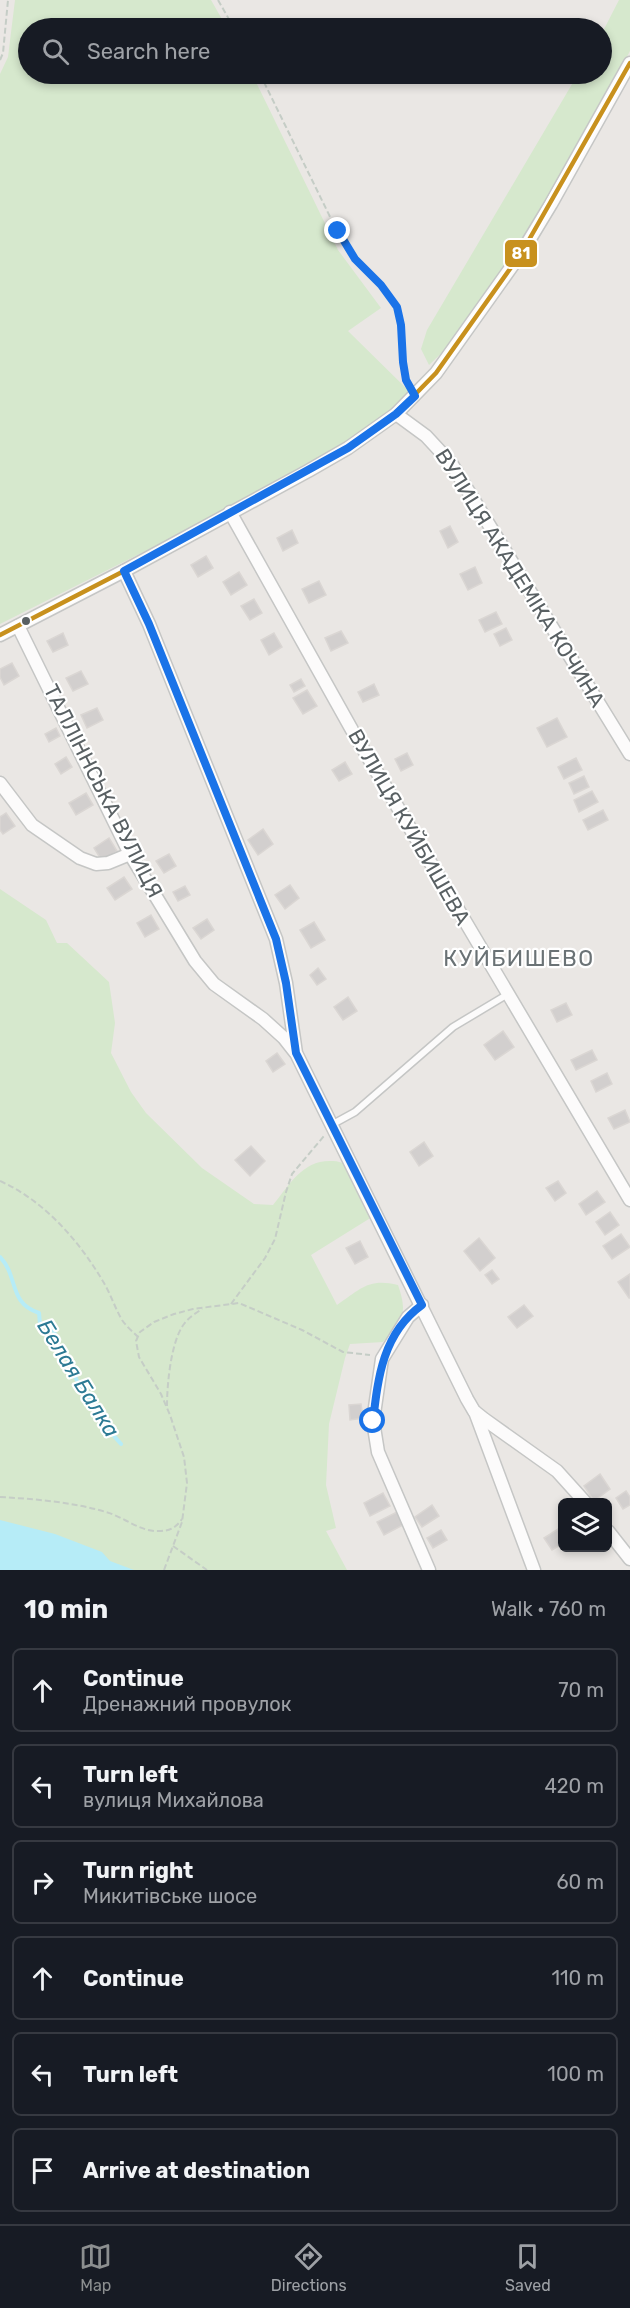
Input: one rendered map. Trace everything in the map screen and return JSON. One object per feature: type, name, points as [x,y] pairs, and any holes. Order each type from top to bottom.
[{"type":"street","points":[[0,635],[124,571],[348,448],[396,414],[436,373],[522,252],[630,63]]},
{"type":"street","name":"ВУЛИЦЯ АКАДЕМІКА КОЧИНА","points":[[396,414],[426,436],[451,463],[630,754]]},
{"type":"street","name":"ВУЛИЦЯ КУЙБИШЕВА","points":[[230,512],[352,730],[630,1200]]},
{"type":"street","points":[[124,571],[149,624],[276,939],[286,983],[296,1053],[474,1411],[534,1570]]},
{"type":"street","name":"ТАЛЛІННСЬКА ВУЛИЦЯ","points":[[18,626],[130,854],[204,973],[214,984],[263,1019],[284,1038],[296,1053]]},
{"type":"street","points":[[0,783],[32,825],[80,858],[96,864],[108,863],[130,854]]},
{"type":"street","points":[[422,1305],[408,1317],[385,1354],[378,1374],[373,1421],[378,1452],[429,1570]]},
{"type":"street","points":[[474,1411],[557,1471],[581,1498]]},
{"type":"street","points":[[612,1536],[630,1559]]},
{"type":"lane","points":[[333,1125],[355,1112],[453,1028],[508,994]]},
{"type":"path","points":[[0,60],[3,52],[8,0]]},
{"type":"path","points":[[218,0],[228,18]]},
{"type":"path","points":[[265,84],[338,231],[355,259],[381,285],[397,307],[406,380],[415,396]]},
{"type":"path","points":[[231,1304],[265,1258],[275,1239],[292,1173],[333,1125]]},
{"type":"path","points":[[0,1181],[38,1206],[70,1235],[95,1268],[123,1321],[138,1337]]},
{"type":"path","points":[[165,1570],[184,1516],[187,1483],[184,1458],[167,1408],[139,1357],[136,1341],[140,1332],[154,1322],[174,1314],[239,1303],[302,1330],[343,1352],[385,1354]]},
{"type":"path","points":[[167,1408],[171,1365],[179,1333],[191,1317],[205,1307]]},
{"type":"path","points":[[0,1497],[31,1498],[106,1512],[148,1530],[170,1530],[176,1527],[184,1516]]},
{"type":"path","points":[[173,1546],[207,1570]]},
{"type":"green space","points":[[15,0],[211,0],[221,18],[18,18],[18,84],[257,84],[338,250],[381,308],[348,331],[410,392],[362,434],[227,510],[0,624],[0,74],[8,57]]},
{"type":"green space","points":[[619,0],[630,0],[630,51],[548,205],[450,345],[429,365],[421,349],[427,330],[572,84],[612,84],[612,18],[610,18]]},
{"type":"green space","points":[[0,889],[46,920],[57,943],[67,943],[109,982],[115,1023],[111,1053],[131,1092],[146,1113],[202,1168],[254,1204],[273,1205],[298,1174],[313,1164],[335,1161],[347,1164],[372,1217],[311,1255],[337,1305],[365,1286],[388,1283],[398,1285],[403,1310],[399,1322],[383,1342],[350,1344],[329,1424],[326,1485],[336,1528],[326,1531],[347,1570],[0,1570]]},
{"type":"water","points":[[0,1520],[55,1534],[102,1552],[110,1561],[134,1570],[0,1570]]},
{"type":"building","points":[[450,526],[458,542],[448,548],[440,531]]},
{"type":"building","points":[[292,530],[298,543],[283,551],[277,538]]},
{"type":"building","points":[[206,556],[213,568],[198,577],[191,565]]},
{"type":"building","points":[[475,567],[482,583],[468,590],[460,574]]},
{"type":"building","points":[[239,572],[247,585],[231,595],[223,582]]},
{"type":"building","points":[[319,581],[326,595],[309,603],[302,589]]},
{"type":"building","points":[[254,599],[262,613],[250,620],[241,606]]},
{"type":"building","points":[[496,612],[502,624],[485,632],[479,620]]},
{"type":"building","points":[[506,628],[512,640],[500,646],[494,634]]},
{"type":"building","points":[[341,631],[348,643],[331,651],[325,638]]},
{"type":"building","points":[[63,633],[68,645],[53,652],[47,641]]},
{"type":"building","points":[[274,633],[282,647],[269,655],[261,640]]},
{"type":"building","points":[[12,663],[19,676],[4,685],[0,677],[0,669]]},
{"type":"building","points":[[81,671],[88,684],[73,691],[66,678]]},
{"type":"building","points":[[301,679],[305,686],[294,692],[290,685]]},
{"type":"building","points":[[374,684],[379,695],[363,702],[358,692]]},
{"type":"building","points":[[307,690],[317,706],[303,714],[293,698]]},
{"type":"building","points":[[97,708],[103,720],[87,728],[81,715]]},
{"type":"building","points":[[557,718],[567,737],[547,747],[537,728]]},
{"type":"building","points":[[56,728],[60,736],[49,742],[45,734]]},
{"type":"building","points":[[407,753],[413,765],[401,771],[395,759]]},
{"type":"building","points":[[66,757],[72,767],[61,774],[55,764]]},
{"type":"building","points":[[576,758],[582,770],[564,779],[558,767]]},
{"type":"building","points":[[345,762],[352,774],[339,781],[332,770]]},
{"type":"building","points":[[584,776],[589,787],[574,794],[569,783]]},
{"type":"building","points":[[592,791],[598,802],[579,812],[574,800]]},
{"type":"building","points":[[86,793],[93,805],[76,815],[69,803]]},
{"type":"building","points":[[603,810],[608,820],[588,830],[583,820]]},
{"type":"building","points":[[6,813],[15,826],[3,834],[0,830],[0,817]]},
{"type":"building","points":[[263,829],[273,844],[258,855],[248,840]]},
{"type":"building","points":[[109,838],[117,851],[102,861],[94,848]]},
{"type":"building","points":[[169,854],[176,866],[164,873],[156,861]]},
{"type":"building","points":[[124,877],[132,889],[115,900],[107,888]]},
{"type":"building","points":[[290,885],[299,898],[285,909],[275,895]]},
{"type":"building","points":[[185,886],[190,895],[178,901],[173,892]]},
{"type":"building","points":[[151,915],[159,929],[145,937],[137,923]]},
{"type":"building","points":[[207,919],[214,930],[201,939],[193,928]]},
{"type":"building","points":[[314,922],[325,940],[311,948],[300,930]]},
{"type":"building","points":[[318,968],[326,979],[317,985],[310,975]]},
{"type":"building","points":[[348,997],[357,1011],[343,1020],[334,1007]]},
{"type":"building","points":[[566,1003],[572,1015],[557,1022],[551,1010]]},
{"type":"building","points":[[503,1031],[514,1047],[495,1060],[484,1045]]},
{"type":"building","points":[[592,1050],[597,1060],[576,1070],[571,1060]]},
{"type":"building","points":[[277,1053],[285,1064],[273,1072],[266,1061]]},
{"type":"building","points":[[607,1073],[612,1084],[596,1092],[591,1081]]},
{"type":"building","points":[[625,1110],[630,1122],[614,1129],[608,1118]]},
{"type":"building","points":[[424,1142],[433,1156],[419,1166],[410,1152]]},
{"type":"building","points":[[251,1146],[265,1161],[250,1176],[235,1160]]},
{"type":"building","points":[[558,1181],[566,1193],[555,1201],[546,1188]]},
{"type":"building","points":[[597,1191],[605,1202],[586,1215],[579,1204]]},
{"type":"building","points":[[610,1212],[619,1225],[605,1235],[596,1222]]},
{"type":"building","points":[[621,1234],[630,1247],[612,1259],[603,1246]]},
{"type":"building","points":[[479,1238],[495,1258],[480,1271],[464,1251]]},
{"type":"building","points":[[360,1241],[368,1257],[355,1264],[346,1248]]},
{"type":"building","points":[[492,1270],[499,1279],[492,1284],[485,1275]]},
{"type":"building","points":[[630,1274],[630,1298],[629,1298],[618,1282]]},
{"type":"building","points":[[524,1305],[533,1316],[517,1328],[508,1317]]},
{"type":"building","points":[[361,1404],[363,1418],[350,1420],[349,1405]]},
{"type":"building","points":[[600,1474],[610,1489],[598,1498],[592,1498],[584,1486]]},
{"type":"building","points":[[626,1491],[630,1497],[630,1505],[623,1509],[616,1498]]},
{"type":"building","points":[[383,1493],[390,1506],[370,1516],[364,1503]]},
{"type":"building","points":[[432,1505],[439,1516],[422,1527],[415,1517]]},
{"type":"building","points":[[397,1512],[403,1525],[384,1535],[377,1522]]},
{"type":"building","points":[[558,1529],[558,1546],[552,1550],[544,1538]]},
{"type":"building","points":[[441,1530],[447,1540],[433,1548],[427,1538]]},
{"type":"waterway","name":"Белая Балка","points":[[0,1257],[10,1273],[22,1303],[39,1313],[40,1324],[53,1328],[60,1351],[72,1364],[76,1379],[107,1428],[121,1444]]},
{"type":"transit line","name":"81","points":[[0,635],[308,471],[348,448],[396,414],[436,373],[522,252],[630,63]]},
{"type":"district","name":"КУЙБИШЕВО","points":[[519,958]]},
{"type":"route","points":[[338,231],[355,259],[381,285],[397,307],[406,380],[415,396],[380,427],[348,448],[124,571],[149,624],[276,939],[286,983],[296,1053],[422,1305],[408,1317],[382,1359],[378,1374],[373,1421]]}]
